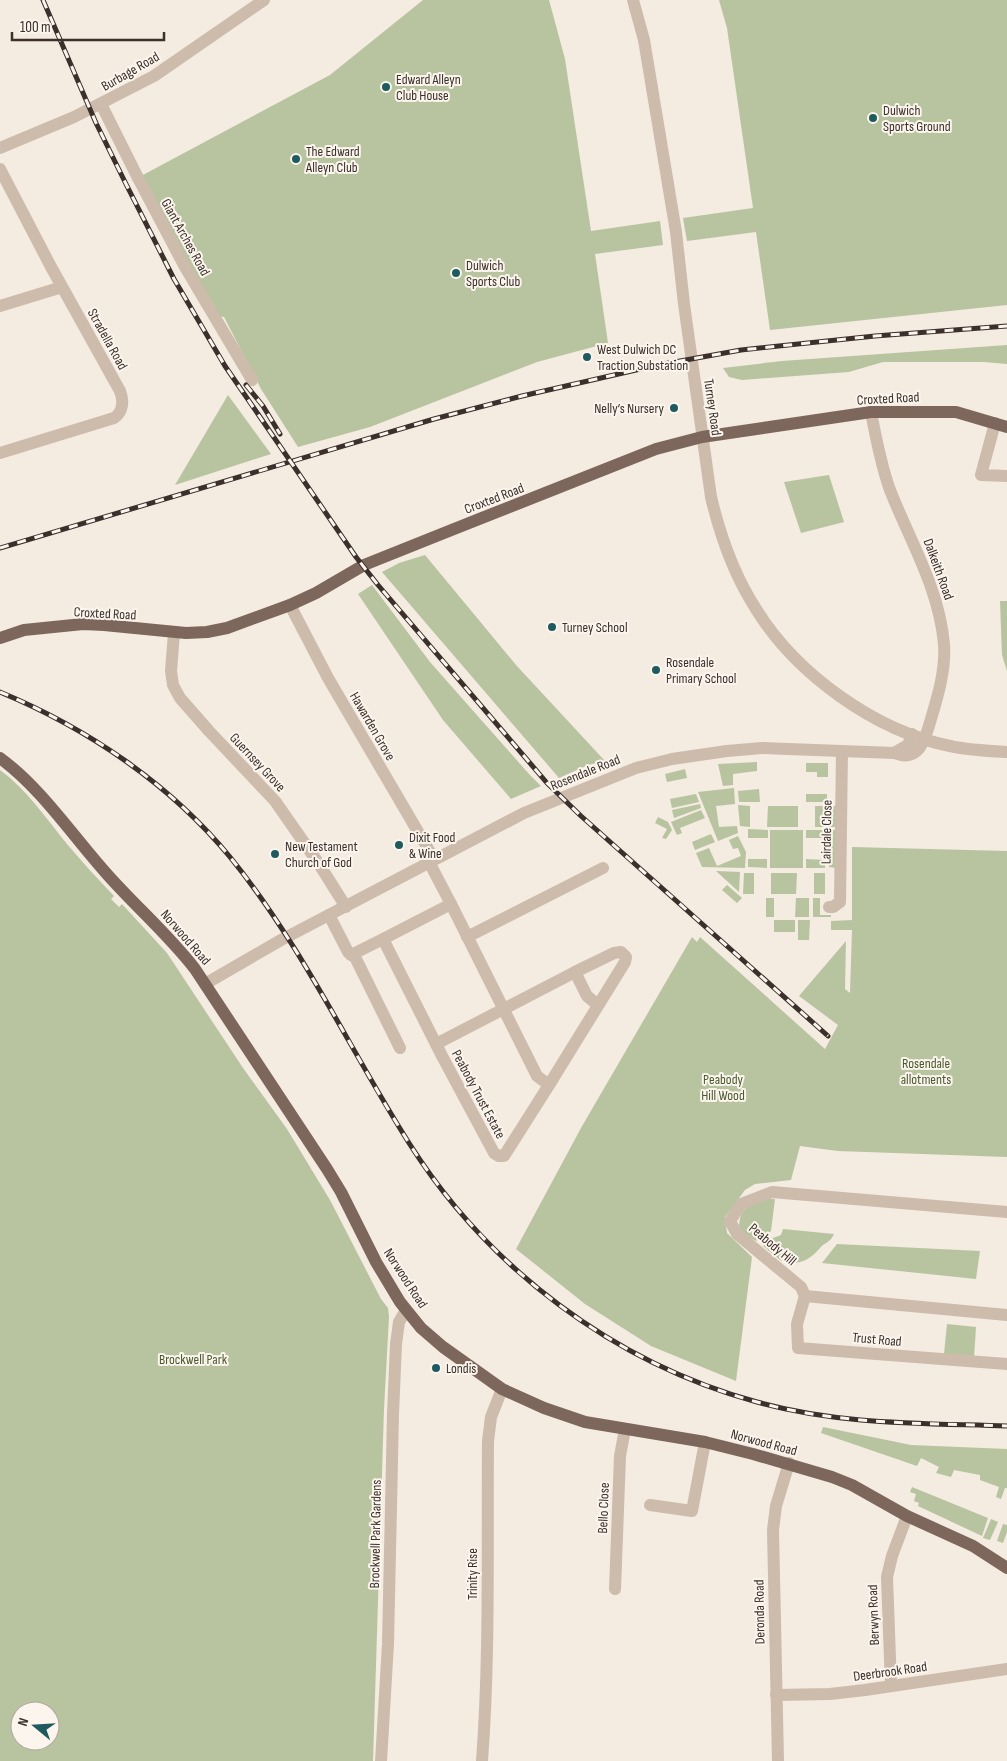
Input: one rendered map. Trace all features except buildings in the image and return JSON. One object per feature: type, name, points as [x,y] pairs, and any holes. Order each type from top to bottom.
[{"type":"main road","name":"Croxted Road","points":[[0,638],[24,630],[83,624],[174,633],[196,633],[217,630],[249,621],[316,593],[364,566],[656,449],[702,437],[871,412],[956,412],[1007,428]]},
{"type":"main road","name":"Norwood Road","points":[[0,758],[28,782],[108,876],[175,944],[205,984],[327,1169],[376,1262],[400,1302],[421,1328],[443,1347],[502,1388],[556,1412],[585,1422],[705,1442],[832,1477],[852,1485],[907,1516],[973,1546],[1007,1568]]},
{"type":"street","name":"Burbage Road","points":[[0,148],[101,104],[154,76],[264,0]]},
{"type":"street","name":"Turney Road","points":[[633,0],[644,40],[676,232],[711,496],[725,546],[755,608],[772,633],[807,669],[847,702],[874,718],[912,734]]},
{"type":"street","name":"Giant Arches Road","points":[[101,104],[185,266],[252,380]]},
{"type":"street","name":"Stradella Road","points":[[0,169],[62,287],[120,391],[122,399],[120,413],[114,418],[0,453]]},
{"type":"street","points":[[0,306],[62,287]]},
{"type":"street","name":"Dalkeith Road","points":[[871,412],[882,468],[930,583],[940,617],[944,644],[942,675],[924,739]]},
{"type":"street","points":[[995,423],[975,474],[1007,476]]},
{"type":"street","name":"Hawarden Grove","points":[[290,605],[333,687],[432,861]]},
{"type":"street","name":"Guernsey Grove","points":[[174,633],[171,671],[173,684],[180,698],[209,732],[275,801],[346,907]]},
{"type":"street","points":[[894,753],[908,745],[912,734],[950,746],[1007,752]]},
{"type":"street","name":"Rosendale Road","points":[[205,984],[281,940],[524,813],[617,775],[658,762],[727,751],[762,748],[894,753],[901,756],[915,753],[922,746],[924,739]]},
{"type":"street","name":"Lairdale Close","points":[[829,907],[840,902],[842,751]]},
{"type":"street","points":[[432,861],[467,937],[537,1076],[549,1085]]},
{"type":"street","points":[[467,937],[603,868]]},
{"type":"street","points":[[351,955],[451,904]]},
{"type":"street","points":[[329,915],[348,952],[354,957],[400,1048]]},
{"type":"street","name":"Peabody Trust Estate","points":[[383,938],[436,1044],[494,1154],[499,1156],[506,1154],[625,962],[625,955],[621,952],[616,952],[436,1044]]},
{"type":"street","points":[[575,972],[587,996],[598,1005]]},
{"type":"street","name":"Peabody Hill","points":[[805,1296],[801,1287],[737,1234],[730,1221],[741,1204],[772,1192],[1007,1212]]},
{"type":"street","points":[[805,1296],[1007,1315]]},
{"type":"street","name":"Trust Road","points":[[805,1296],[797,1324],[798,1348],[1007,1364]]},
{"type":"street","points":[[994,1314],[1007,1305]]},
{"type":"street","name":"Brockwell Park Gardens","points":[[382,1761],[388,1644],[392,1428],[399,1322],[406,1310]]},
{"type":"street","name":"Trinity Rise","points":[[482,1761],[487,1608],[488,1440],[491,1417],[502,1388]]},
{"type":"street","name":"Bello Close","points":[[615,1589],[620,1456],[625,1429]]},
{"type":"street","points":[[650,1504],[692,1511],[705,1442]]},
{"type":"street","name":"Deronda Road","points":[[778,1761],[773,1530],[776,1506],[789,1464]]},
{"type":"street","name":"Berwyn Road","points":[[891,1686],[887,1577],[892,1556],[907,1516]]},
{"type":"street","name":"Deerbrook Road","points":[[776,1695],[830,1694],[1007,1669]]},
{"type":"green space","points":[[423,0],[549,0],[565,59],[591,231],[660,221],[663,245],[595,254],[608,343],[537,362],[370,427],[298,447],[261,389],[224,317],[217,316],[141,176],[330,75]]},
{"type":"green space","name":"Dulwich Sports Ground","points":[[719,0],[1007,0],[1007,305],[770,330],[756,232],[687,241],[683,218],[753,208],[727,28]]},
{"type":"green space","points":[[1007,345],[1007,364],[984,362],[883,362],[849,372],[742,380],[729,377],[723,368],[782,361]]},
{"type":"green space","points":[[228,395],[271,454],[175,485]]},
{"type":"green space","points":[[829,475],[844,522],[801,533],[784,482]]},
{"type":"green space","points":[[425,555],[516,665],[605,761],[588,765],[559,778],[382,572],[399,563]]},
{"type":"green space","points":[[372,585],[430,662],[541,786],[511,799],[443,720],[358,594]]},
{"type":"green space","points":[[1000,601],[1007,601],[1007,671],[1002,655]]},
{"type":"green space","points":[[757,762],[757,771],[733,774],[733,785],[723,786],[718,764]]},
{"type":"green space","points":[[806,763],[828,763],[828,777],[817,777],[817,772],[806,772]]},
{"type":"green space","points":[[685,769],[687,778],[667,782],[665,774]]},
{"type":"green space","name":"Brockwell Park","points":[[0,770],[19,786],[36,805],[73,851],[114,896],[111,899],[119,907],[122,904],[167,953],[243,1068],[287,1129],[330,1200],[381,1299],[388,1308],[373,1761],[0,1761]]},
{"type":"green space","points":[[734,788],[735,804],[716,806],[719,827],[737,826],[738,833],[718,841],[698,792]]},
{"type":"green space","points":[[759,789],[760,802],[739,802],[738,791]]},
{"type":"green space","points":[[696,794],[699,802],[672,808],[670,799]]},
{"type":"green space","points":[[806,794],[827,794],[827,802],[806,802]]},
{"type":"green space","points":[[700,804],[701,808],[674,818],[672,810]]},
{"type":"green space","points":[[738,805],[750,806],[750,827],[740,826]]},
{"type":"green space","points":[[768,806],[798,806],[798,827],[767,827]]},
{"type":"green space","points":[[815,806],[826,806],[826,827],[815,827]]},
{"type":"green space","points":[[829,806],[836,806],[836,827],[829,827]]},
{"type":"green space","points":[[701,810],[705,818],[680,828],[682,833],[677,835],[671,822]]},
{"type":"green space","points":[[658,817],[668,822],[672,830],[666,839],[662,838],[667,829],[655,823]]},
{"type":"green space","points":[[748,829],[768,830],[768,838],[748,838]]},
{"type":"green space","points":[[770,830],[803,830],[803,868],[770,868]]},
{"type":"green space","points":[[806,830],[826,830],[825,838],[806,838]]},
{"type":"green space","points":[[829,830],[836,830],[836,868],[829,867]]},
{"type":"green space","points":[[711,834],[715,842],[695,850],[692,842]]},
{"type":"green space","points":[[738,836],[746,852],[745,868],[702,867],[696,853],[709,848],[717,866],[741,856],[738,848],[733,849],[729,840]]},
{"type":"green space","points":[[852,847],[1007,851],[1007,1157],[838,1151],[800,1146],[791,1180],[755,1184],[745,1190],[725,1217],[727,1233],[752,1257],[736,1381],[651,1346],[585,1304],[516,1249],[581,1128],[692,937],[697,942],[700,937],[825,1049],[838,1025],[799,996],[846,941],[845,989],[850,993],[852,930],[831,930],[831,921],[852,920]]},
{"type":"green space","points":[[748,859],[767,859],[767,868],[748,867]]},
{"type":"green space","points":[[806,859],[825,860],[825,868],[806,868]]},
{"type":"green space","points":[[716,871],[740,872],[739,892]]},
{"type":"green space","points":[[744,873],[754,873],[754,894],[743,894]]},
{"type":"green space","points":[[771,873],[797,873],[796,894],[771,894]]},
{"type":"green space","points":[[814,873],[825,873],[825,894],[814,894]]},
{"type":"green space","points":[[727,885],[742,898],[737,903],[722,890]]},
{"type":"green space","points":[[766,898],[774,898],[774,917],[766,917]]},
{"type":"green space","points":[[796,898],[809,898],[809,917],[795,917]]},
{"type":"green space","points":[[813,898],[820,898],[820,915],[831,915],[831,917],[813,917]]},
{"type":"green space","points":[[774,920],[795,920],[795,932],[774,932]]},
{"type":"green space","points":[[798,920],[810,920],[809,940],[798,940]]},
{"type":"green space","points":[[764,1199],[775,1199],[771,1231],[756,1241],[739,1231],[740,1218],[744,1210]]},
{"type":"green space","points":[[783,1229],[834,1234],[811,1257],[804,1261],[792,1263],[788,1258],[786,1261],[780,1260],[763,1246],[773,1238],[781,1235]]},
{"type":"green space","points":[[837,1244],[980,1251],[976,1279],[822,1263]]},
{"type":"green space","points":[[947,1324],[976,1327],[974,1358],[944,1354]]},
{"type":"green space","points":[[823,1427],[911,1445],[1007,1449],[1007,1488],[1005,1488],[1001,1499],[996,1497],[999,1487],[980,1480],[980,1475],[954,1470],[951,1477],[936,1473],[939,1467],[921,1458],[917,1466],[821,1433]]},
{"type":"green space","points":[[912,1487],[988,1518],[982,1536],[918,1506],[919,1503],[914,1501],[916,1494],[910,1492]]},
{"type":"green space","points":[[991,1519],[998,1522],[990,1540],[983,1538]]},
{"type":"green space","points":[[1003,1524],[1007,1525],[1007,1532],[1003,1543],[997,1541]]},
{"type":"railway","points":[[43,0],[96,123],[174,279],[225,366],[356,557],[547,783],[581,816],[828,1036]]},
{"type":"railway","points":[[0,548],[434,419],[522,396],[658,365],[741,350],[875,336],[1007,326]]},
{"type":"railway","points":[[246,385],[263,406],[280,434]]},
{"type":"railway","points":[[0,692],[64,723],[125,761],[154,782],[206,830],[256,890],[279,925],[324,997],[409,1143],[441,1188],[477,1231],[516,1270],[559,1305],[605,1336],[653,1363],[704,1385],[757,1402],[788,1410],[881,1422],[1007,1426]]},
{"type":"place","name":"Edward Alleyn Club House","points":[[386,87]]},
{"type":"place","name":"Dulwich Sports Ground","points":[[873,118]]},
{"type":"place","name":"The Edward Alleyn Club","points":[[296,159]]},
{"type":"place","name":"Dulwich Sports Club","points":[[456,273]]},
{"type":"place","name":"West Dulwich DC Traction Substation","points":[[587,357]]},
{"type":"place","name":"Nelly’s Nursery","points":[[674,408]]},
{"type":"place","name":"Turney School","points":[[552,627]]},
{"type":"place","name":"Rosendale Primary School","points":[[656,670]]},
{"type":"place","name":"Dixit Food & Wine","points":[[399,845]]},
{"type":"place","name":"New Testament Church of God","points":[[275,854]]},
{"type":"place","name":"Londis","points":[[436,1368]]},
{"type":"park label","name":"Rosendale allotments","points":[[926,1072]]},
{"type":"park label","name":"Peabody Hill Wood","points":[[723,1088]]}]
